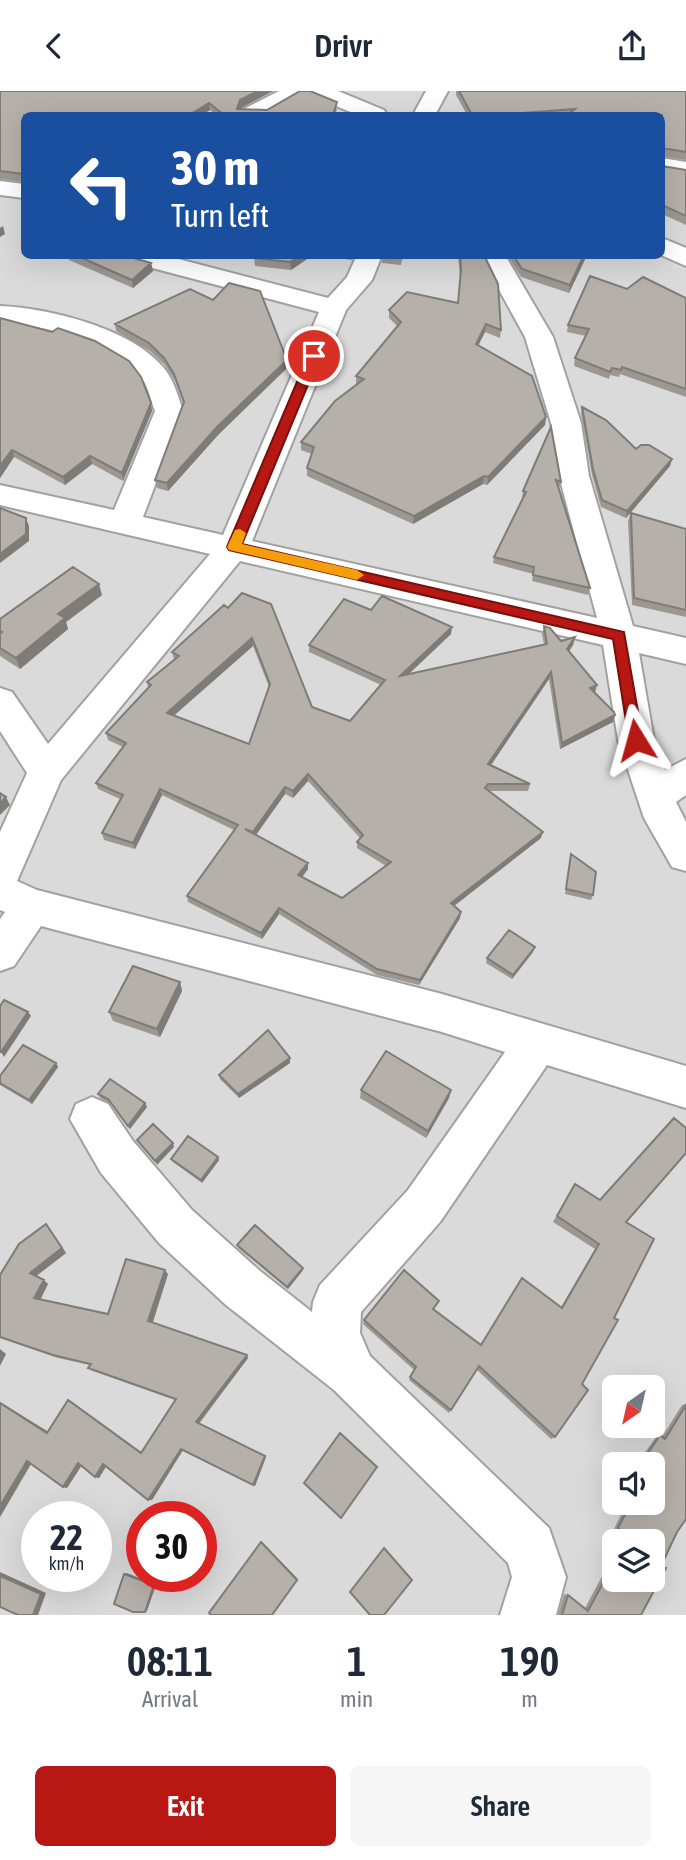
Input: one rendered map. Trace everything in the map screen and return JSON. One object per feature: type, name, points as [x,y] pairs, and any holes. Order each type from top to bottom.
[{"type":"street","points":[[256,112],[296,91]]},
{"type":"street","points":[[319,91],[369,112]]},
{"type":"street","points":[[426,112],[437,91]]},
{"type":"street","points":[[665,166],[686,169]]},
{"type":"street","points":[[0,188],[21,191]]},
{"type":"street","points":[[665,248],[686,258]]},
{"type":"street","points":[[146,259],[334,308]]},
{"type":"street","points":[[0,875],[46,772],[234,547],[334,308],[359,280],[368,259]]},
{"type":"street","points":[[494,259],[528,313],[539,337],[566,423],[573,476],[619,636],[636,740],[663,818],[686,855]]},
{"type":"street","points":[[0,314],[18,313],[96,335],[140,359],[155,374],[169,411],[125,522]]},
{"type":"street","points":[[0,495],[686,651]]},
{"type":"street","points":[[0,702],[46,772]]},
{"type":"street","points":[[656,797],[686,774]]},
{"type":"street","points":[[0,953],[16,899],[538,1041],[686,1087]]},
{"type":"street","points":[[352,1374],[335,1333],[337,1302],[424,1206],[538,1041]]},
{"type":"street","points":[[92,1119],[115,1158],[179,1231],[254,1300],[352,1374],[530,1548],[539,1577],[528,1615]]},
{"type":"shaded area","points":[[0,91],[686,91],[686,1615],[0,1615]]},
{"type":"building","points":[[0,91],[258,91],[240,100],[237,109],[267,110],[300,91],[310,91],[337,102],[334,112],[220,112],[209,103],[194,112],[21,112],[21,174],[0,171]]},
{"type":"building","points":[[459,91],[686,91],[686,152],[665,148],[665,112],[571,112],[575,109],[470,112]]},
{"type":"building","points":[[665,166],[686,170],[686,216],[665,206]]},
{"type":"building","points":[[84,259],[137,259],[151,263],[132,280]]},
{"type":"building","points":[[263,259],[295,259],[290,262]]},
{"type":"building","points":[[460,259],[486,259],[498,284],[501,330],[486,324],[476,344],[532,376],[546,417],[488,477],[484,476],[414,516],[307,468],[314,447],[301,442],[335,401],[364,379],[356,376],[401,322],[389,310],[407,292],[458,303]]},
{"type":"building","points":[[516,259],[582,259],[570,285],[522,269]]},
{"type":"building","points":[[590,276],[627,289],[643,277],[686,298],[686,389],[622,367],[621,370],[612,368],[610,372],[575,358],[589,329],[568,325]]},
{"type":"building","points":[[229,283],[260,291],[287,360],[217,427],[167,483],[155,480],[184,402],[174,374],[164,358],[149,343],[115,324],[190,289],[213,300]]},
{"type":"building","points":[[0,318],[52,332],[58,328],[95,341],[129,361],[141,377],[151,403],[122,473],[90,456],[63,477],[12,450],[0,466]]},
{"type":"building","points":[[582,407],[606,420],[636,449],[641,445],[649,445],[672,459],[627,511],[602,500],[593,469]]},
{"type":"building","points":[[551,427],[561,482],[556,480],[590,588],[533,575],[534,567],[494,557],[526,492],[523,491]]},
{"type":"building","points":[[0,508],[26,518],[26,534],[0,554]]},
{"type":"building","points":[[631,513],[686,529],[686,610],[634,598]]},
{"type":"building","points":[[73,567],[99,584],[58,614],[65,618],[16,658],[0,648],[0,619]]},
{"type":"building","points":[[242,593],[271,604],[312,707],[350,721],[385,680],[309,645],[344,599],[371,610],[382,596],[452,627],[400,676],[547,644],[544,626],[550,628],[561,641],[575,637],[567,649],[597,685],[590,688],[614,712],[615,715],[562,743],[551,672],[488,764],[530,784],[488,784],[485,788],[543,832],[451,903],[461,912],[420,980],[377,969],[279,908],[261,933],[187,896],[238,825],[160,789],[133,843],[102,833],[123,795],[96,783],[126,743],[106,733],[151,685],[147,682],[179,656],[172,652],[224,605],[228,608]],"holes":[[[252,638],[270,684],[249,744],[167,713]],[[308,774],[363,835],[357,842],[391,862],[342,898],[298,875],[308,863],[245,829],[253,832],[285,787],[293,791]]]},
{"type":"building","points":[[0,793],[6,797],[0,804]]},
{"type":"building","points":[[571,854],[596,872],[593,895],[566,889]]},
{"type":"building","points":[[509,930],[535,947],[513,975],[487,958]]},
{"type":"building","points":[[133,966],[180,982],[157,1029],[109,1012]]},
{"type":"building","points":[[4,1000],[28,1012],[0,1052],[0,1006]]},
{"type":"building","points":[[268,1030],[290,1058],[238,1094],[219,1075]]},
{"type":"building","points":[[23,1045],[56,1063],[29,1100],[0,1083],[0,1076]]},
{"type":"building","points":[[386,1051],[451,1090],[428,1131],[361,1090]]},
{"type":"building","points":[[110,1079],[145,1103],[128,1126],[108,1099],[98,1094]]},
{"type":"building","points":[[674,1118],[686,1128],[686,1153],[626,1222],[654,1239],[614,1318],[618,1320],[582,1384],[588,1390],[555,1437],[479,1366],[451,1410],[410,1377],[416,1367],[364,1320],[404,1270],[439,1301],[433,1309],[481,1345],[522,1278],[562,1308],[599,1244],[557,1216],[575,1184],[600,1200]]},
{"type":"building","points":[[153,1124],[173,1143],[155,1161],[137,1140]]},
{"type":"building","points":[[188,1136],[218,1157],[201,1180],[171,1159]]},
{"type":"building","points":[[46,1224],[62,1248],[30,1273],[44,1280],[34,1298],[108,1314],[126,1259],[165,1270],[148,1321],[247,1355],[196,1422],[265,1456],[253,1485],[181,1449],[148,1500],[103,1464],[95,1477],[78,1463],[63,1487],[27,1461],[0,1506],[0,1403],[47,1433],[68,1400],[141,1453],[176,1399],[88,1368],[91,1364],[53,1355],[0,1337],[0,1275],[19,1244]]},
{"type":"building","points":[[255,1225],[303,1268],[287,1287],[237,1245]]},
{"type":"building","points":[[686,1405],[686,1519],[665,1558],[665,1529],[618,1528],[625,1515],[665,1515],[665,1452],[649,1452],[657,1439],[665,1439]]},
{"type":"building","points":[[340,1433],[377,1467],[341,1518],[304,1483]]},
{"type":"building","points":[[261,1542],[297,1580],[272,1615],[211,1615],[209,1613]]},
{"type":"building","points":[[384,1548],[412,1580],[384,1615],[370,1615],[350,1592]]},
{"type":"building","points":[[124,1574],[126,1592],[152,1592],[145,1612],[133,1612],[114,1604]]},
{"type":"building","points":[[0,1576],[21,1585],[21,1592],[41,1594],[33,1615],[18,1615],[0,1607]]},
{"type":"building","points":[[602,1585],[602,1592],[653,1592],[641,1615],[562,1615],[568,1595],[588,1611]]},
{"type":"slow traffic","points":[[240,533],[234,547],[357,575]]},
{"type":"route","points":[[314,356],[234,547],[619,636],[636,740]]}]
